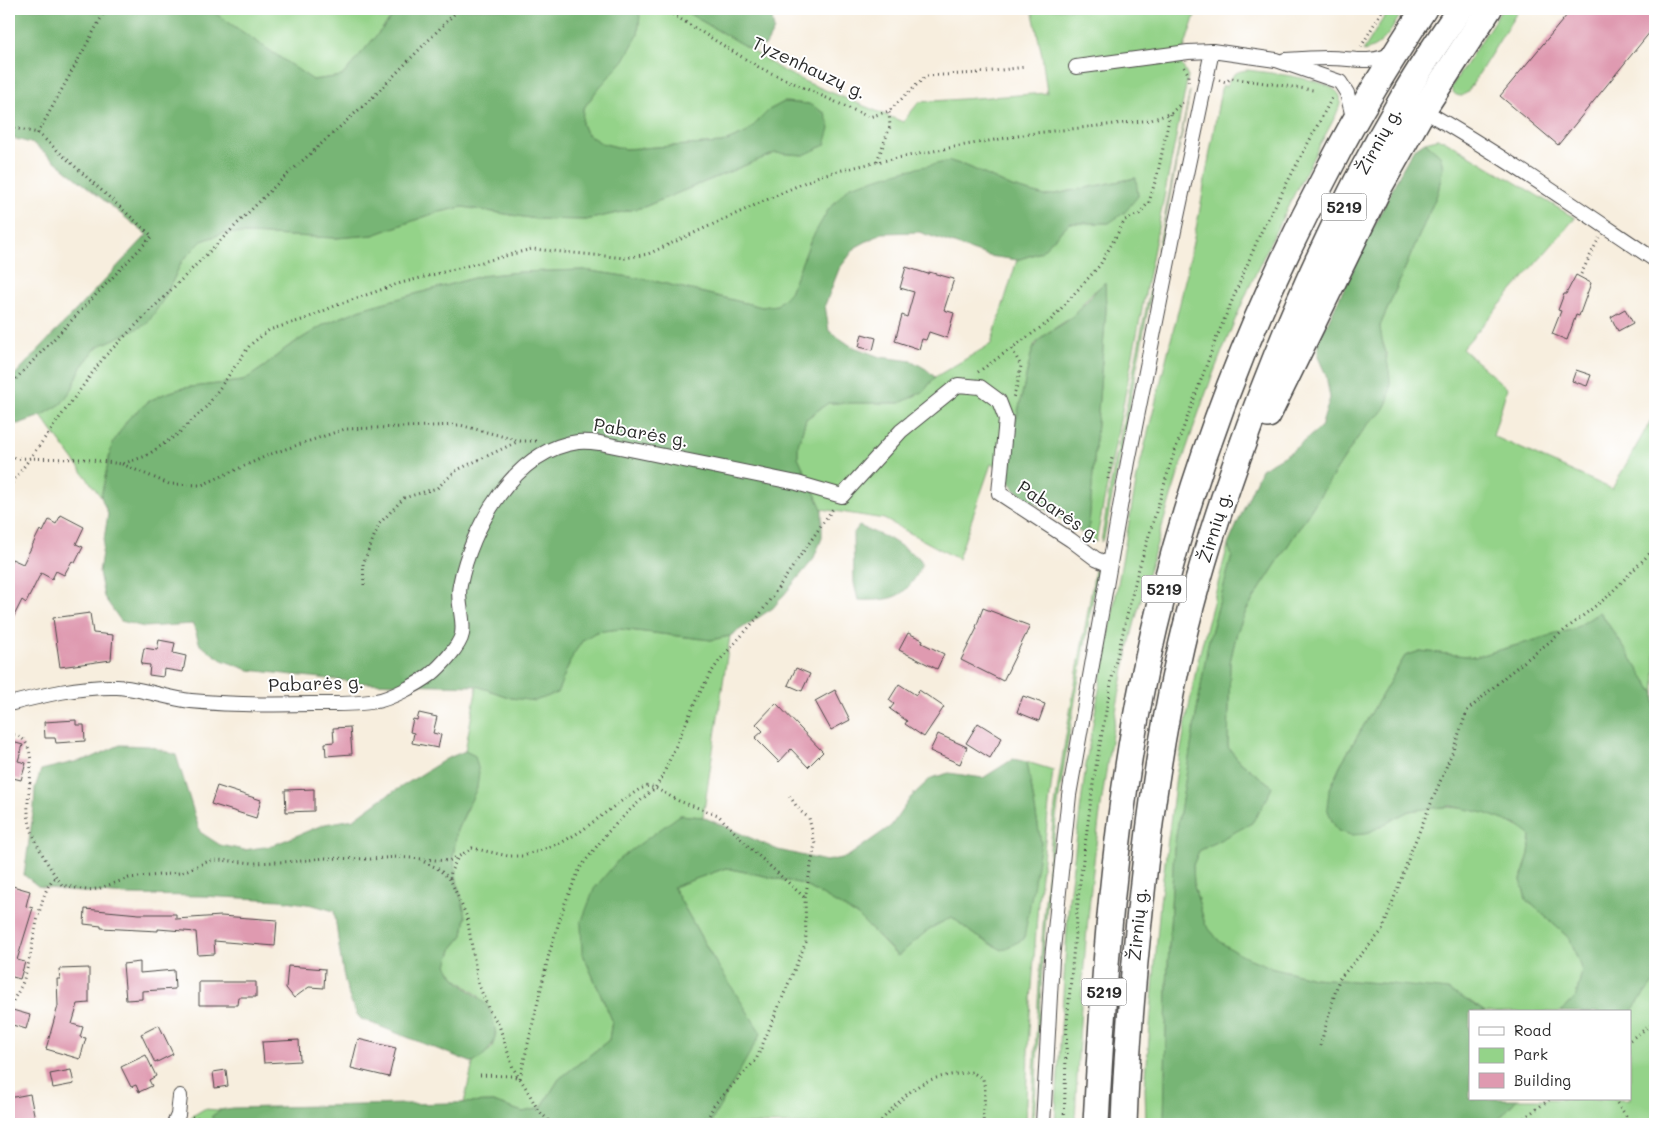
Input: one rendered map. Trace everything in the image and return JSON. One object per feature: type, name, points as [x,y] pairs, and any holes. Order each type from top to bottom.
[{"type":"highway","name":"Žirnių g.","points":[[1096,1124],[1100,1042],[1114,860],[1145,672],[1164,590],[1222,408],[1296,234],[1355,121],[1424,9]]},
{"type":"highway","name":"Žirnių g.","points":[[1124,1124],[1125,1089],[1144,863],[1160,752],[1179,654],[1220,508],[1268,375],[1326,243],[1385,129],[1460,9]]},
{"type":"highway","name":"5219","points":[[1220,508],[1277,398],[1380,186],[1423,110],[1489,9]]},
{"type":"highway","points":[[1125,1089],[1131,1124]]},
{"type":"street","points":[[1076,67],[1172,54],[1212,51],[1276,60],[1326,58],[1370,61],[1396,52]]},
{"type":"street","points":[[1043,1124],[1052,959],[1069,795],[1108,564],[1170,250],[1212,51]]},
{"type":"street","points":[[1276,60],[1340,82],[1347,93],[1355,121]]},
{"type":"street","points":[[1423,110],[1451,126],[1655,260]]},
{"type":"street","points":[[842,496],[902,431],[958,385],[980,387],[999,401],[1006,420]]},
{"type":"street","name":"Pabarės g.","points":[[1006,420],[999,493],[1071,540],[1096,559],[1108,564]]},
{"type":"street","name":"Pabarės g.","points":[[9,704],[57,692],[93,687],[119,687],[190,700],[234,704],[329,704],[376,701],[391,697],[430,675],[456,647],[462,634],[459,588],[466,559],[480,526],[499,493],[520,470],[550,450],[578,442],[600,442],[787,481],[842,496]]},
{"type":"street","points":[[176,1120],[180,1096]]},
{"type":"path","points":[[38,133],[106,9]]},
{"type":"path","points":[[9,487],[104,357],[278,183],[374,96],[454,14],[456,9]]},
{"type":"path","name":"Tyzenhauzų g.","points":[[664,9],[760,68],[846,108],[869,117],[890,111]]},
{"type":"path","points":[[1353,60],[1383,9]]},
{"type":"path","points":[[877,162],[890,127],[890,111],[926,76],[978,73],[1025,67]]},
{"type":"path","points":[[1189,75],[1226,82],[1231,78],[1317,90]]},
{"type":"path","points":[[1326,92],[1334,94]]},
{"type":"path","points":[[122,464],[146,456],[178,434],[207,406],[250,345],[269,330],[305,319],[337,305],[401,283],[532,248],[625,258],[648,254],[821,175],[877,162],[1035,134],[1151,120],[1171,113],[1185,100]]},
{"type":"path","points":[[958,385],[1050,321],[1100,266],[1125,220],[1139,214],[1149,202],[1158,172],[1171,113]]},
{"type":"path","points":[[9,127],[38,133],[152,236],[9,386]]},
{"type":"path","points":[[1581,274],[1606,227]]},
{"type":"path","points":[[1006,420],[1021,366],[1012,349]]},
{"type":"path","points":[[9,458],[84,459],[122,464],[169,484],[202,485],[271,454],[345,429],[460,425],[520,441],[539,441]]},
{"type":"path","points":[[364,585],[363,564],[379,524],[404,498],[437,488],[457,470],[520,441]]},
{"type":"path","points":[[520,1078],[549,954],[580,868],[607,833],[630,809],[655,788],[662,777],[693,706],[709,676],[719,661],[758,617],[842,496]]},
{"type":"path","points":[[1320,1046],[1339,979],[1382,931],[1412,849],[1467,711],[1507,675],[1607,597],[1655,548]]},
{"type":"path","points":[[9,733],[19,737],[24,742],[29,753],[31,776],[28,812],[41,852],[62,884],[86,890],[97,889],[129,878],[180,873],[209,861],[219,860],[254,863],[325,858],[371,859],[397,857],[448,861],[472,848],[508,856],[523,856],[561,843],[640,789],[648,786],[679,801],[718,815],[805,898]]},
{"type":"path","points":[[705,1124],[714,1105],[756,1060],[806,942],[805,898],[815,844],[809,818],[800,811],[788,794]]},
{"type":"path","points":[[450,879],[451,870],[458,857]]},
{"type":"path","points":[[421,860],[437,868],[450,879],[467,917],[478,983],[489,1010],[499,1025],[513,1068],[538,1110],[552,1124]]},
{"type":"path","points":[[13,1001],[20,988],[28,964],[44,896],[52,879],[56,877]]},
{"type":"path","points":[[1632,1039],[1655,1022]]},
{"type":"path","points":[[878,1124],[892,1108],[912,1091],[932,1080],[972,1072],[983,1079],[985,1089],[983,1124]]},
{"type":"path","points":[[480,1075],[520,1078]]},
{"type":"path","points":[[1516,1124],[1549,1100]]},
{"type":"path","points":[[1615,1100],[1632,1124]]},
{"type":"path","points":[[176,1120],[235,1122],[241,1124]]},
{"type":"green space","points":[[9,9],[209,9],[313,80],[342,76],[399,9],[634,9],[640,15],[638,35],[624,60],[583,109],[582,124],[586,133],[601,143],[625,149],[722,143],[746,133],[769,110],[784,102],[809,104],[825,113],[830,128],[825,145],[804,155],[775,153],[644,207],[586,220],[536,219],[463,207],[435,213],[373,235],[336,238],[224,233],[202,241],[182,261],[165,297],[147,324],[97,347],[81,367],[72,389],[61,404],[41,416],[18,424],[9,423],[9,381],[147,235],[34,144],[9,137]]},
{"type":"green space","points":[[209,9],[399,9],[342,76],[312,80]]},
{"type":"green space","points":[[634,9],[681,9],[750,49],[780,69],[806,82],[903,122],[919,102],[1047,93],[1042,55],[1032,9],[1197,9],[1180,61],[1188,76],[1096,542],[1088,537],[1106,310],[1105,283],[1090,295],[1072,317],[1047,333],[1035,344],[1005,469],[991,464],[958,559],[884,519],[822,509],[798,457],[798,445],[806,419],[828,403],[900,403],[924,391],[935,377],[991,344],[1017,260],[1041,252],[1069,223],[1109,223],[1138,196],[1135,178],[1045,196],[1012,187],[969,167],[950,161],[811,240],[790,293],[777,305],[762,307],[650,280],[584,270],[519,272],[481,276],[364,308],[325,324],[286,348],[243,381],[183,388],[149,401],[112,444],[101,497],[41,416],[61,404],[72,389],[81,367],[97,347],[118,337],[165,297],[182,261],[202,241],[224,233],[336,238],[373,235],[435,213],[463,207],[536,219],[586,220],[644,207],[775,153],[804,155],[809,104],[784,102],[769,110],[746,133],[722,143],[625,149],[601,143],[586,133],[582,124],[583,109],[598,89],[640,15]]},
{"type":"green space","points":[[681,9],[750,9],[772,18],[774,30],[766,45],[750,49]]},
{"type":"green space","points":[[1389,9],[1404,9],[1388,35],[1371,49],[1363,51]]},
{"type":"green space","points":[[1502,9],[1519,9],[1467,93],[1462,96],[1456,95],[1451,87]]},
{"type":"green space","points":[[1248,70],[1299,77],[1325,85],[1335,90],[1340,96],[1340,104],[1262,260],[1235,319],[1186,450],[1141,600],[1117,705],[1099,824],[1081,1004],[1075,1124],[1055,1124],[1069,897],[1087,757],[1137,477],[1180,303],[1199,214],[1221,89],[1223,85],[1226,87],[1234,74]]},
{"type":"green space","points":[[1190,91],[1104,538],[1101,542],[1110,487]]},
{"type":"green space","points":[[1437,139],[1444,140],[1575,218],[1462,349],[1507,388],[1493,436],[1612,489],[1655,413],[1655,694],[1600,612],[1574,629],[1475,657],[1420,651],[1405,656],[1342,762],[1329,791],[1366,834],[1410,811],[1441,807],[1473,810],[1489,814],[1531,835],[1529,854],[1521,880],[1526,899],[1570,939],[1582,971],[1576,996],[1563,1010],[1482,1010],[1470,1001],[1391,984],[1314,978],[1270,967],[1241,955],[1220,942],[1205,924],[1194,886],[1193,865],[1199,851],[1225,837],[1272,786],[1240,762],[1228,747],[1230,662],[1237,632],[1247,609],[1354,443],[1371,420],[1380,414],[1387,355],[1381,337],[1380,326],[1438,192],[1443,167],[1440,155],[1425,142]]},
{"type":"green space","points":[[1425,142],[1440,155],[1443,167],[1438,192],[1380,326],[1389,371],[1390,393],[1380,414],[1369,423],[1354,443],[1247,609],[1237,632],[1230,662],[1228,747],[1240,762],[1272,786],[1268,797],[1252,823],[1199,851],[1193,865],[1194,886],[1205,924],[1220,942],[1241,955],[1270,967],[1314,978],[1448,990],[1470,1002],[1482,1010],[1469,1010],[1469,1100],[1516,1100],[1498,1120],[1497,1124],[1164,1124],[1167,986],[1174,848],[1208,644],[1232,556],[1228,545],[1261,469],[1292,451],[1321,427],[1330,398],[1326,375],[1318,357],[1318,342],[1413,150]]},
{"type":"green space","points":[[950,161],[969,167],[1012,187],[1045,196],[1136,178],[1138,196],[1125,212],[1109,223],[1069,223],[1041,252],[1017,260],[989,256],[919,232],[882,233],[856,247],[839,269],[825,305],[829,331],[851,346],[880,357],[912,361],[935,377],[924,391],[900,403],[828,403],[806,419],[798,445],[798,457],[822,509],[822,538],[813,560],[773,608],[730,636],[711,640],[620,629],[596,632],[583,640],[573,655],[557,693],[535,701],[511,698],[477,686],[365,683],[249,670],[222,660],[200,645],[193,624],[144,627],[121,621],[104,597],[99,572],[108,514],[101,497],[112,444],[128,419],[149,401],[183,388],[243,381],[286,348],[325,324],[364,308],[481,276],[519,272],[584,270],[650,280],[762,307],[777,305],[790,292],[811,240],[828,210],[850,186],[903,171]]},
{"type":"green space","points":[[1105,282],[1106,310],[1088,537],[1016,491],[1009,482],[1005,469],[1031,355],[1035,347],[1044,336],[1073,316]]},
{"type":"green space","points":[[859,526],[890,539],[919,558],[922,565],[916,576],[910,585],[897,596],[880,600],[858,600],[854,583],[853,534]]},
{"type":"green space","points":[[1228,545],[1232,556],[1208,644],[1174,848],[1167,986],[1164,1124],[1146,1124],[1145,1088],[1160,902],[1176,776],[1197,664]]},
{"type":"green space","points":[[1095,570],[1097,573],[1056,819],[1042,971],[1034,1124],[1031,1124],[1042,935],[1053,821],[1067,727]]},
{"type":"green space","points":[[1600,612],[1655,694],[1655,980],[1632,1010],[1563,1010],[1576,996],[1582,971],[1570,939],[1526,899],[1521,880],[1529,854],[1531,836],[1517,825],[1484,813],[1451,806],[1409,811],[1366,834],[1351,835],[1338,831],[1327,808],[1329,791],[1342,762],[1405,656],[1420,651],[1475,657],[1574,629]]},
{"type":"green space","points":[[620,629],[711,640],[730,636],[703,817],[680,815],[582,952],[612,1020],[609,1040],[559,1079],[541,1108],[523,1112],[493,1102],[464,1103],[473,1063],[492,1048],[496,1033],[479,996],[455,978],[447,965],[453,947],[463,935],[466,917],[453,857],[457,830],[468,808],[475,756],[465,751],[477,686],[511,698],[557,693],[571,658],[582,642],[597,632]]},
{"type":"green space","points":[[120,745],[149,746],[176,755],[200,832],[220,845],[244,850],[271,846],[325,824],[354,819],[380,800],[446,759],[465,751],[475,756],[479,772],[477,788],[457,830],[453,857],[466,916],[463,935],[453,947],[447,965],[453,976],[481,1000],[490,1011],[495,1035],[489,1049],[473,1063],[361,1019],[349,997],[345,983],[334,911],[313,905],[280,900],[67,891],[38,886],[24,875],[35,788],[41,770],[91,758]]},
{"type":"green space","points":[[1013,759],[1027,762],[1041,843],[1024,939],[1002,950],[973,934],[952,917],[929,929],[898,956],[858,916],[803,884],[726,868],[673,887],[710,953],[761,1033],[710,1124],[225,1124],[217,1122],[211,1117],[220,1110],[232,1108],[493,1102],[523,1112],[541,1108],[559,1079],[609,1040],[612,1020],[582,952],[581,923],[594,889],[619,859],[680,815],[703,817],[778,850],[826,861],[847,857],[891,826],[911,797],[931,778],[949,773],[983,778]]},
{"type":"green space","points":[[1027,762],[1053,770],[1038,902],[1029,1030],[1025,1124],[710,1124],[723,1099],[710,953],[673,887],[726,868],[803,884],[858,916],[897,956],[929,929],[952,917],[973,934],[1041,844]]},
{"type":"green space","points":[[1655,980],[1655,1124],[1497,1124],[1498,1120],[1516,1100],[1632,1100],[1632,1010]]},
{"type":"green space","points":[[204,1109],[220,1110],[211,1117],[217,1122],[224,1124],[187,1124],[194,1115]]},
{"type":"building","points":[[1572,9],[1655,9],[1655,26],[1558,145],[1500,96]]},
{"type":"building","points":[[906,267],[954,279],[944,310],[954,313],[947,338],[929,332],[926,340],[922,339],[919,349],[895,341],[902,315],[907,317],[914,292],[900,288]]},
{"type":"building","points":[[1576,275],[1591,283],[1579,316],[1576,315],[1567,340],[1552,334],[1561,311],[1558,310],[1564,294],[1566,294]]},
{"type":"building","points":[[1625,309],[1633,323],[1618,331],[1611,317]]},
{"type":"building","points":[[862,334],[876,338],[873,350],[859,347]]},
{"type":"building","points":[[1576,370],[1591,375],[1587,386],[1572,381]]},
{"type":"building","points":[[61,515],[84,527],[76,544],[83,547],[75,563],[72,561],[64,575],[56,571],[52,579],[41,573],[26,603],[22,600],[9,626],[9,566],[12,559],[23,564],[40,530],[43,532],[49,520],[56,524]]},
{"type":"building","points":[[983,608],[1030,626],[1003,681],[961,660],[977,628]]},
{"type":"building","points":[[90,613],[93,633],[113,635],[111,660],[60,667],[53,618]]},
{"type":"building","points":[[908,633],[923,640],[922,643],[944,654],[937,669],[899,650]]},
{"type":"building","points":[[159,640],[175,643],[173,653],[186,656],[183,672],[164,669],[163,677],[149,675],[150,665],[141,664],[144,648],[157,650]]},
{"type":"building","points":[[796,668],[810,674],[802,691],[788,685]]},
{"type":"building","points":[[899,684],[916,695],[919,690],[944,707],[924,737],[905,724],[907,721],[890,709],[894,704],[889,700]]},
{"type":"building","points":[[835,690],[850,720],[831,730],[815,701]]},
{"type":"building","points":[[1023,696],[1045,704],[1039,721],[1017,712]]},
{"type":"building","points":[[776,703],[823,752],[808,767],[791,749],[779,762],[755,738],[763,731],[756,724]]},
{"type":"building","points":[[419,713],[437,717],[433,733],[441,735],[438,748],[412,743],[414,733],[410,732],[413,719],[417,720]]},
{"type":"building","points":[[76,720],[76,725],[84,725],[85,741],[56,743],[55,738],[45,738],[44,722]]},
{"type":"building","points":[[978,723],[1002,738],[990,758],[966,743]]},
{"type":"building","points":[[350,727],[352,754],[326,756],[325,743],[334,742],[333,728]]},
{"type":"building","points":[[938,734],[967,747],[960,764],[930,751]]},
{"type":"building","points":[[9,741],[23,745],[18,761],[26,763],[21,780],[13,778],[12,781],[9,780]]},
{"type":"building","points":[[217,786],[261,800],[256,818],[211,804]]},
{"type":"building","points":[[314,789],[314,811],[286,812],[285,790]]},
{"type":"building","points":[[9,885],[30,891],[26,906],[33,908],[17,960],[25,962],[20,979],[9,976]]},
{"type":"building","points":[[85,909],[139,914],[176,914],[176,919],[221,916],[277,920],[275,946],[214,941],[215,954],[198,955],[196,932],[101,928],[101,926],[84,924]]},
{"type":"building","points":[[140,962],[140,973],[174,970],[175,989],[142,991],[142,999],[126,1000],[123,964]]},
{"type":"building","points":[[288,966],[325,969],[324,988],[309,987],[294,998],[286,988]]},
{"type":"building","points":[[89,968],[89,1003],[78,1004],[72,1024],[83,1027],[80,1037],[86,1038],[80,1059],[46,1049],[58,1006],[57,979],[60,979],[59,969]]},
{"type":"building","points":[[199,982],[256,982],[256,997],[238,997],[237,1005],[199,1005]]},
{"type":"building","points":[[9,1009],[30,1015],[26,1029],[9,1024]]},
{"type":"building","points":[[159,1025],[173,1054],[155,1063],[141,1034]]},
{"type":"building","points":[[358,1039],[396,1048],[389,1077],[351,1068]]},
{"type":"building","points":[[299,1040],[300,1061],[264,1063],[262,1042]]},
{"type":"building","points":[[146,1055],[156,1076],[149,1080],[152,1086],[139,1092],[136,1085],[131,1087],[121,1067]]},
{"type":"building","points":[[71,1070],[74,1084],[53,1088],[50,1074]]},
{"type":"building","points":[[226,1070],[228,1086],[215,1088],[213,1072]]},
{"type":"building","points":[[30,1094],[36,1124],[9,1124],[9,1098]]}]
